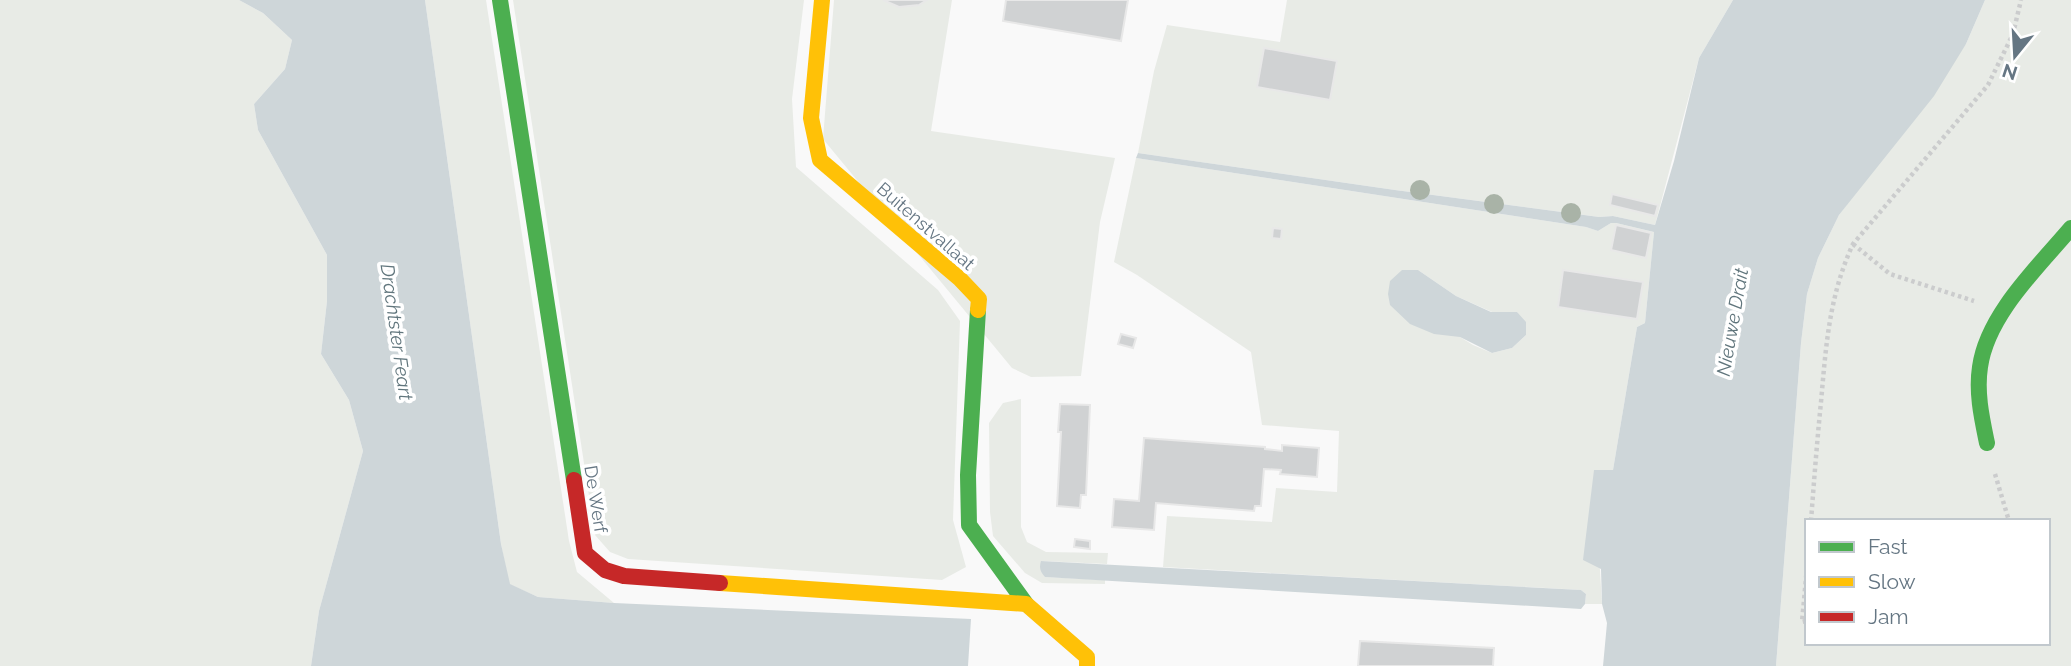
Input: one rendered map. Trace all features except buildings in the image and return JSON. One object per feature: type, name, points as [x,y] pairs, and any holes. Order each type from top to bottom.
[{"type":"street","name":"De Werf","points":[[500,0],[585,553],[605,570],[624,576],[1026,604]]},
{"type":"street","name":"Buitenstvallaat","points":[[822,0],[811,118],[820,160],[960,279],[979,299],[968,475],[969,525],[1026,604]]},
{"type":"street","points":[[1986,443],[1979,405],[1980,366],[1986,339],[2006,308],[2071,228]]},
{"type":"street","points":[[1026,604],[1087,657],[1087,666]]},
{"type":"path","points":[[1811,519],[1826,346],[1833,300],[1842,268],[1853,244],[1988,85],[2013,34],[2021,0]]},
{"type":"path","points":[[1853,244],[1889,274],[1993,307],[2006,308]]},
{"type":"path","points":[[1986,443],[2008,519]]},
{"type":"path","points":[[1804,621],[1805,603]]},
{"type":"shaded area","points":[[0,0],[239,0],[263,13],[292,40],[285,69],[254,104],[258,130],[327,255],[327,301],[321,354],[349,400],[363,451],[319,611],[311,666],[0,666]]},
{"type":"shaded area","points":[[425,0],[486,0],[569,541],[577,572],[614,603],[538,597],[509,584],[501,544]]},
{"type":"shaded area","points":[[513,0],[804,0],[792,99],[796,167],[938,290],[960,321],[953,520],[966,567],[942,580],[628,559],[610,552],[595,535]]},
{"type":"shaded area","points":[[834,0],[952,0],[931,131],[1115,158],[1100,222],[1081,376],[1031,377],[1012,368],[823,139]]},
{"type":"shaded area","points":[[1287,0],[1733,0],[1699,58],[1655,225],[1613,216],[1599,217],[1395,190],[1138,153],[1154,71],[1167,25],[1280,42]]},
{"type":"shaded area","points":[[1985,0],[2071,0],[2071,666],[1776,666],[1807,294],[1818,258],[1839,215],[1966,44]]},
{"type":"shaded area","points":[[1136,158],[1598,231],[1616,223],[1654,232],[1645,323],[1637,327],[1613,470],[1594,470],[1602,604],[1585,604],[1586,594],[1581,590],[1163,567],[1167,516],[1272,522],[1276,488],[1337,492],[1339,431],[1262,425],[1251,352],[1114,262]],"holes":[[[1418,270],[1456,296],[1492,312],[1517,312],[1526,335],[1512,348],[1492,353],[1473,345],[1460,337]]]},
{"type":"shaded area","points":[[1021,399],[1021,527],[1027,542],[1046,552],[1108,553],[1107,564],[1042,561],[1045,577],[1105,580],[1105,584],[1042,583],[1025,573],[993,536],[990,512],[989,423],[1003,403]]},
{"type":"water","name":"Drachtster Feart","points":[[239,0],[425,0],[501,544],[510,584],[538,597],[614,603],[971,619],[968,666],[311,666],[319,611],[363,451],[349,400],[321,354],[327,301],[327,255],[258,130],[254,104],[285,69],[292,40],[263,13]]},
{"type":"water","name":"Nieuwe Drait","points":[[1733,0],[1985,0],[1966,44],[1934,96],[1839,215],[1818,258],[1807,294],[1801,343],[1776,666],[1603,666],[1607,623],[1602,604],[1601,569],[1583,560],[1594,470],[1613,470],[1637,327],[1645,323],[1654,232],[1616,223],[1598,231],[1136,158],[1138,153],[1395,190],[1599,217],[1613,216],[1655,225],[1699,58]]},
{"type":"water","points":[[1402,270],[1418,270],[1456,296],[1491,312],[1517,312],[1526,322],[1526,335],[1512,348],[1492,353],[1460,337],[1434,334],[1410,324],[1390,305],[1388,294],[1390,281]]},
{"type":"water","points":[[1041,561],[1581,590],[1586,594],[1585,604],[1581,609],[1045,577],[1040,569]]},
{"type":"traffic: fast","points":[[500,0],[574,480]]},
{"type":"traffic: fast","points":[[1987,443],[1979,386],[1985,348],[2003,310],[2071,228]]},
{"type":"traffic: fast","points":[[978,310],[968,475],[969,525],[1026,604]]},
{"type":"traffic: slow","points":[[822,0],[811,118],[820,160],[960,279],[979,299],[978,310]]},
{"type":"traffic: slow","points":[[720,583],[1026,604],[1087,657],[1087,666]]},
{"type":"traffic: jam","points":[[574,480],[585,553],[605,570],[624,576],[720,583]]}]
